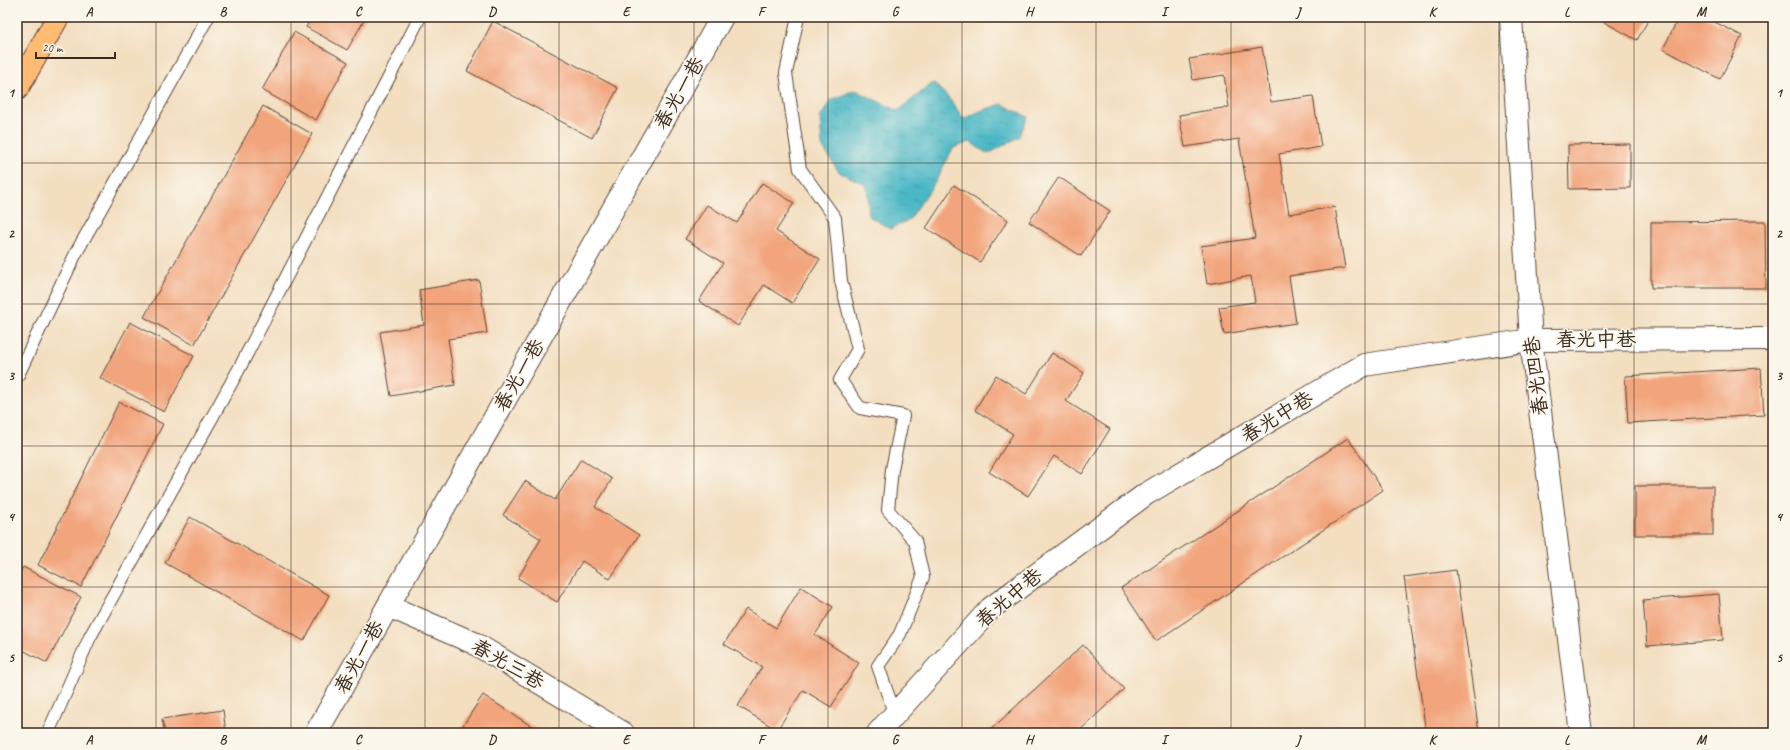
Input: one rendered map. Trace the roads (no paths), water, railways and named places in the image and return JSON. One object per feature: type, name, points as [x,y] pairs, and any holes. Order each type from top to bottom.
[{"type":"highway","points":[[17,89],[58,17]]},
{"type":"street","name":"春光一巷","points":[[316,733],[722,17]]},
{"type":"street","name":"春光四巷","points":[[1511,17],[1531,340],[1581,733]]},
{"type":"street","name":"春光中巷","points":[[878,733],[991,608],[1146,494],[1364,365],[1531,340],[1773,339]]},
{"type":"street","name":"春光三巷","points":[[388,606],[474,643],[623,733]]},
{"type":"lane","points":[[17,377],[76,253],[208,17]]},
{"type":"lane","points":[[48,733],[90,637],[239,369],[420,17]]},
{"type":"lane","points":[[798,17],[786,73],[800,168],[835,218],[841,281],[858,349],[840,380],[860,408],[903,416],[892,469],[888,510],[915,540],[923,577],[900,634],[878,666],[894,715]]},
{"type":"water","points":[[933,83],[948,97],[964,119],[980,111],[1002,104],[1028,117],[1019,137],[988,154],[970,142],[953,148],[936,181],[909,220],[890,229],[869,216],[867,185],[839,172],[822,146],[820,118],[831,100],[855,90],[898,111]]}]
